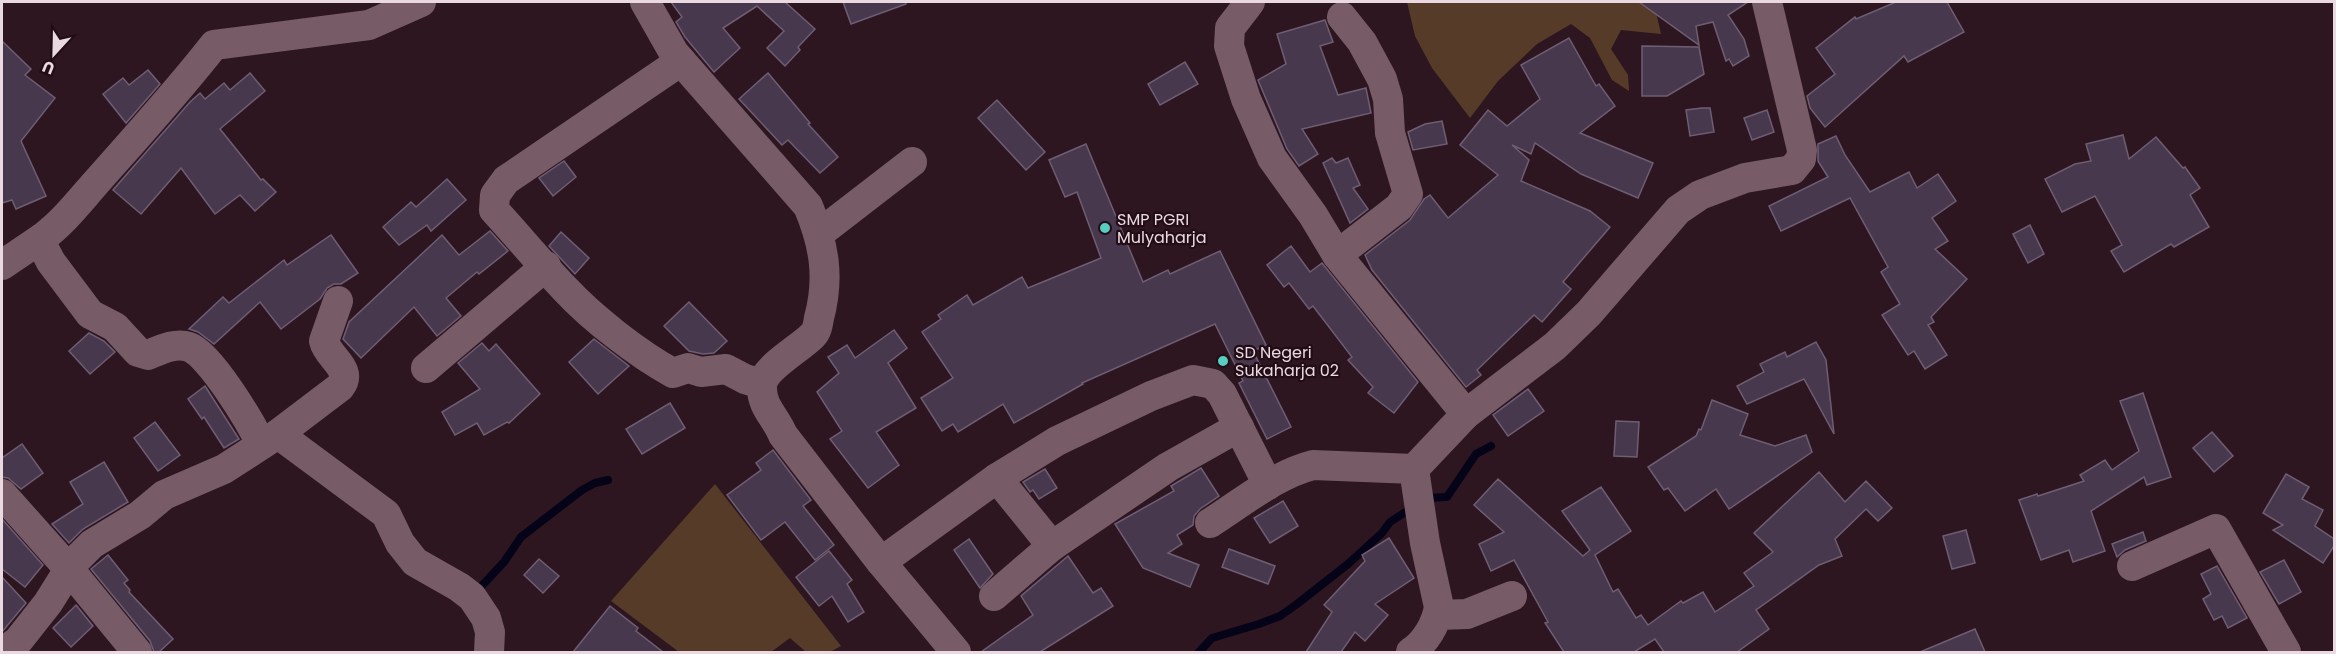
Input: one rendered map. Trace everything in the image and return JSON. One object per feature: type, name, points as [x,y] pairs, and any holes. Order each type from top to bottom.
[{"type":"street","points":[[2,265],[55,229],[172,98],[214,45],[369,25],[421,2]]},
{"type":"street","points":[[645,2],[674,52],[808,206],[820,233],[826,274],[825,291],[815,333],[770,370],[762,384],[766,409],[778,424],[783,435],[881,562],[956,652]]},
{"type":"street","points":[[1250,2],[1230,28],[1229,45],[1246,99],[1272,158],[1313,215],[1337,255],[1466,414]]},
{"type":"street","points":[[1210,523],[1268,485],[1299,468],[1313,465],[1414,469],[1466,414],[1555,346],[1596,304],[1678,210],[1700,195],[1745,178],[1786,172],[1797,166],[1802,150],[1767,2]]},
{"type":"street","points":[[1337,255],[1399,207],[1408,194],[1390,133],[1388,99],[1382,79],[1362,42],[1342,17]]},
{"type":"street","points":[[681,61],[506,180],[495,195],[494,210],[565,290],[622,339],[673,373],[688,368],[701,372],[726,369],[745,379],[762,384]]},
{"type":"street","points":[[820,233],[912,162]]},
{"type":"street","points":[[42,238],[42,245],[51,262],[90,314],[115,327],[138,352],[148,355],[167,347],[178,346],[188,346],[195,350],[207,362],[246,416],[270,439],[386,514],[400,543],[415,562],[472,597],[486,618],[490,632],[489,652]]},
{"type":"street","points":[[426,368],[546,266]]},
{"type":"street","points":[[3,652],[18,641],[48,603],[69,570],[93,544],[140,515],[164,495],[224,469],[270,439],[342,385],[343,370],[324,341],[338,301]]},
{"type":"street","points":[[881,562],[997,478],[1057,441],[1151,396],[1193,380],[1207,381],[1219,389],[1268,485]]},
{"type":"street","points":[[994,596],[1052,546],[1168,467],[1239,427]]},
{"type":"street","points":[[1411,652],[1429,633],[1438,615],[1439,607],[1425,543],[1414,469]]},
{"type":"street","points":[[997,478],[1052,546]]},
{"type":"street","points":[[2,494],[137,652]]},
{"type":"street","points":[[2132,566],[2216,529],[2286,652]]},
{"type":"street","points":[[1438,615],[1467,614],[1512,596]]},
{"type":"shaded area","points":[[1407,2],[1639,2],[1656,12],[1661,34],[1621,30],[1611,49],[1628,75],[1629,91],[1612,80],[1590,38],[1571,24],[1537,44],[1498,81],[1470,118],[1432,68],[1415,36]]},
{"type":"shaded area","points":[[715,484],[841,646],[830,652],[806,652],[790,638],[771,652],[679,652],[611,601]]},
{"type":"building","points":[[671,2],[785,2],[815,29],[798,47],[800,50],[785,66],[767,48],[784,31],[757,6],[723,28],[740,48],[714,72],[685,37],[676,22],[682,17]]},
{"type":"building","points":[[843,2],[906,2],[906,4],[851,24]]},
{"type":"building","points":[[1639,2],[1748,2],[1728,15],[1744,39],[1749,56],[1733,66],[1729,59],[1726,61],[1713,22],[1696,26],[1699,45]]},
{"type":"building","points":[[1896,2],[1947,2],[1964,32],[1908,62],[1904,56],[1825,127],[1810,108],[1807,96],[1835,74],[1816,48],[1855,17],[1856,19]]},
{"type":"building","points":[[1325,20],[1333,42],[1320,46],[1338,95],[1366,88],[1371,113],[1302,129],[1318,154],[1299,166],[1287,149],[1258,80],[1286,64],[1277,34]]},
{"type":"building","points":[[1569,38],[1596,86],[1599,84],[1615,106],[1580,133],[1653,163],[1638,198],[1581,174],[1535,143],[1531,154],[1512,145],[1529,160],[1521,181],[1590,211],[1610,227],[1563,282],[1571,289],[1542,322],[1534,315],[1477,370],[1481,375],[1466,387],[1372,270],[1365,255],[1410,220],[1424,199],[1430,195],[1448,218],[1498,175],[1460,145],[1488,110],[1507,126],[1540,99],[1521,65]]},
{"type":"building","points":[[2,41],[31,69],[25,75],[55,98],[21,141],[46,196],[16,209],[12,200],[2,203]]},
{"type":"building","points":[[1642,46],[1699,47],[1704,74],[1667,96],[1642,96]]},
{"type":"building","points":[[1185,62],[1198,84],[1160,105],[1148,84]]},
{"type":"building","points":[[148,70],[160,84],[126,123],[103,94],[123,78],[129,85]]},
{"type":"building","points":[[250,73],[265,91],[220,129],[261,180],[263,179],[276,192],[255,211],[240,195],[215,214],[181,168],[141,214],[113,190],[200,93],[205,99],[224,83],[230,90]]},
{"type":"building","points":[[768,73],[810,123],[808,124],[838,157],[820,173],[788,140],[782,145],[739,99]]},
{"type":"building","points":[[997,100],[1045,152],[1026,170],[978,118]]},
{"type":"building","points":[[1710,108],[1714,132],[1690,136],[1686,110]]},
{"type":"building","points":[[1767,110],[1774,132],[1752,140],[1744,118]]},
{"type":"building","points":[[1442,121],[1447,144],[1413,150],[1408,132],[1425,124]]},
{"type":"building","points":[[2123,135],[2129,159],[2156,137],[2183,168],[2185,167],[2200,188],[2190,195],[2209,227],[2174,247],[2171,244],[2124,272],[2111,251],[2122,245],[2095,196],[2062,212],[2045,179],[2075,164],[2091,161],[2086,144]]},
{"type":"building","points":[[1836,136],[1845,155],[1870,192],[1909,172],[1917,188],[1938,174],[1956,201],[1932,218],[1948,241],[1935,249],[1967,279],[1931,317],[1934,322],[1928,325],[1947,355],[1925,369],[1914,351],[1908,355],[1882,315],[1900,304],[1881,272],[1888,267],[1850,198],[1781,231],[1769,206],[1828,177],[1818,161],[1818,144]]},
{"type":"building","points":[[1086,144],[1143,282],[1168,270],[1170,274],[1220,251],[1266,345],[1253,351],[1291,427],[1267,439],[1239,383],[1243,381],[1215,324],[1082,383],[1014,423],[1003,404],[958,432],[953,424],[942,431],[921,398],[953,378],[922,332],[941,319],[938,315],[967,295],[973,305],[1022,277],[1028,288],[1101,258],[1077,192],[1065,197],[1049,160]]},
{"type":"building","points":[[1332,158],[1336,163],[1348,158],[1360,185],[1353,188],[1368,209],[1350,223],[1323,163]]},
{"type":"building","points":[[564,161],[576,177],[553,196],[539,178]]},
{"type":"building","points":[[447,179],[466,200],[431,231],[427,225],[399,245],[383,227],[411,202],[416,207]]},
{"type":"building","points":[[2030,225],[2044,254],[2028,263],[2013,234]]},
{"type":"building","points":[[490,231],[508,251],[479,274],[477,272],[446,298],[461,316],[437,336],[414,307],[361,358],[343,339],[349,322],[442,235],[459,255]]},
{"type":"building","points":[[561,232],[589,258],[575,274],[549,246]]},
{"type":"building","points":[[331,235],[358,273],[341,284],[334,284],[327,288],[320,299],[281,329],[260,302],[214,344],[198,332],[189,329],[223,297],[229,303],[284,260],[287,265]]},
{"type":"building","points":[[1291,246],[1310,272],[1322,263],[1418,382],[1394,413],[1368,393],[1373,387],[1348,360],[1352,357],[1313,306],[1309,309],[1289,283],[1284,287],[1267,265]]},
{"type":"building","points":[[689,302],[727,341],[714,353],[703,354],[689,351],[664,326]]},
{"type":"building","points":[[894,330],[907,348],[888,363],[916,408],[876,432],[899,465],[868,488],[830,439],[842,431],[817,392],[839,373],[828,357],[847,345],[855,358]]},
{"type":"building","points":[[89,333],[104,341],[115,352],[90,374],[69,351]]},
{"type":"building","points":[[594,339],[629,366],[598,394],[569,362]]},
{"type":"building","points":[[1816,342],[1826,360],[1834,434],[1804,379],[1747,404],[1737,386],[1764,372],[1760,364],[1785,352],[1787,357]]},
{"type":"building","points":[[482,343],[489,351],[496,344],[540,394],[509,423],[484,435],[477,423],[455,435],[442,412],[480,389],[458,363]]},
{"type":"building","points":[[205,386],[239,439],[224,448],[204,417],[202,419],[188,399]]},
{"type":"building","points":[[1528,389],[1544,411],[1508,436],[1493,415]]},
{"type":"building","points":[[2143,393],[2171,477],[2147,485],[2144,477],[2091,511],[2105,551],[2073,562],[2069,550],[2041,560],[2019,500],[2084,481],[2080,475],[2105,460],[2112,470],[2139,451],[2120,401]]},
{"type":"building","points":[[1712,400],[1748,414],[1740,435],[1775,446],[1806,435],[1812,452],[1729,509],[1716,489],[1685,511],[1668,488],[1664,490],[1648,467],[1696,436],[1699,429],[1701,430]]},
{"type":"building","points":[[670,403],[685,428],[642,454],[626,429]]},
{"type":"building","points":[[1616,421],[1639,422],[1637,457],[1614,456]]},
{"type":"building","points":[[155,422],[180,455],[158,471],[134,438]]},
{"type":"building","points":[[2212,432],[2233,456],[2214,472],[2193,448]]},
{"type":"building","points":[[22,444],[43,473],[21,489],[8,478],[2,477],[2,458]]},
{"type":"building","points":[[773,450],[811,500],[803,506],[834,545],[815,560],[785,522],[761,540],[727,495],[761,470],[756,463]]},
{"type":"building","points":[[104,462],[128,502],[83,529],[69,543],[52,524],[83,504],[70,482]]},
{"type":"building","points":[[1201,468],[1219,496],[1200,509],[1194,516],[1193,525],[1177,535],[1182,544],[1168,553],[1199,565],[1190,587],[1143,568],[1115,524],[1174,491],[1171,486]]},
{"type":"building","points":[[1045,469],[1057,488],[1039,499],[1023,482]]},
{"type":"building","points":[[1819,472],[1845,502],[1866,481],[1892,508],[1878,521],[1866,509],[1835,539],[1842,556],[1819,565],[1756,610],[1769,629],[1737,652],[1664,652],[1655,639],[1634,652],[1564,652],[1545,623],[1548,622],[1514,560],[1491,571],[1479,544],[1504,532],[1474,505],[1498,479],[1583,556],[1590,550],[1562,511],[1601,487],[1631,531],[1595,555],[1613,592],[1618,589],[1636,618],[1641,615],[1648,625],[1681,601],[1683,603],[1703,592],[1715,612],[1754,586],[1744,573],[1773,552],[1754,533]]},
{"type":"building","points":[[2286,474],[2309,487],[2302,499],[2323,510],[2315,526],[2334,539],[2334,546],[2323,563],[2273,530],[2283,525],[2263,513]]},
{"type":"building","points":[[1283,501],[1298,526],[1270,543],[1254,518]]},
{"type":"building","points":[[2,519],[43,565],[25,587],[2,569]]},
{"type":"building","points":[[1966,530],[1975,563],[1952,569],[1943,536]]},
{"type":"building","points":[[2143,532],[2146,541],[2125,550],[2117,557],[2112,544]]},
{"type":"building","points":[[1389,538],[1414,578],[1375,604],[1388,615],[1365,641],[1355,632],[1341,652],[1306,652],[1332,612],[1324,605],[1365,561],[1362,555]]},
{"type":"building","points":[[969,539],[993,574],[980,588],[954,550]]},
{"type":"building","points":[[1229,549],[1275,566],[1268,584],[1222,567]]},
{"type":"building","points":[[829,551],[852,580],[847,584],[864,612],[848,622],[832,596],[819,606],[796,577]]},
{"type":"building","points":[[108,555],[128,580],[124,583],[130,590],[129,592],[173,639],[159,652],[154,652],[150,641],[91,569]]},
{"type":"building","points":[[1068,556],[1093,593],[1101,588],[1113,606],[1040,652],[981,652],[1033,615],[1021,596]]},
{"type":"building","points":[[539,559],[559,576],[543,593],[524,575]]},
{"type":"building","points":[[2284,560],[2301,592],[2279,604],[2260,572]]},
{"type":"building","points":[[2217,566],[2247,618],[2228,628],[2222,616],[2214,620],[2203,599],[2211,594],[2201,574]]},
{"type":"building","points":[[2,577],[26,603],[2,632]]},
{"type":"building","points":[[76,605],[93,626],[71,647],[53,628]]},
{"type":"building","points":[[610,606],[638,628],[636,631],[663,652],[573,652]]},
{"type":"building","points":[[1975,629],[1985,652],[1920,652]]},
{"type":"waterway","points":[[1426,498],[1447,497],[1476,454],[1491,446]]},
{"type":"waterway","points":[[476,592],[504,562],[521,537],[582,490],[595,483],[608,480]]},
{"type":"waterway","points":[[1199,652],[1212,638],[1280,616],[1348,564],[1382,533],[1390,522],[1407,511]]},
{"type":"place","name":"SMP PGRI Mulyaharja","points":[[1105,228]]},
{"type":"place","name":"SD Negeri Sukaharja 02","points":[[1223,361]]}]
